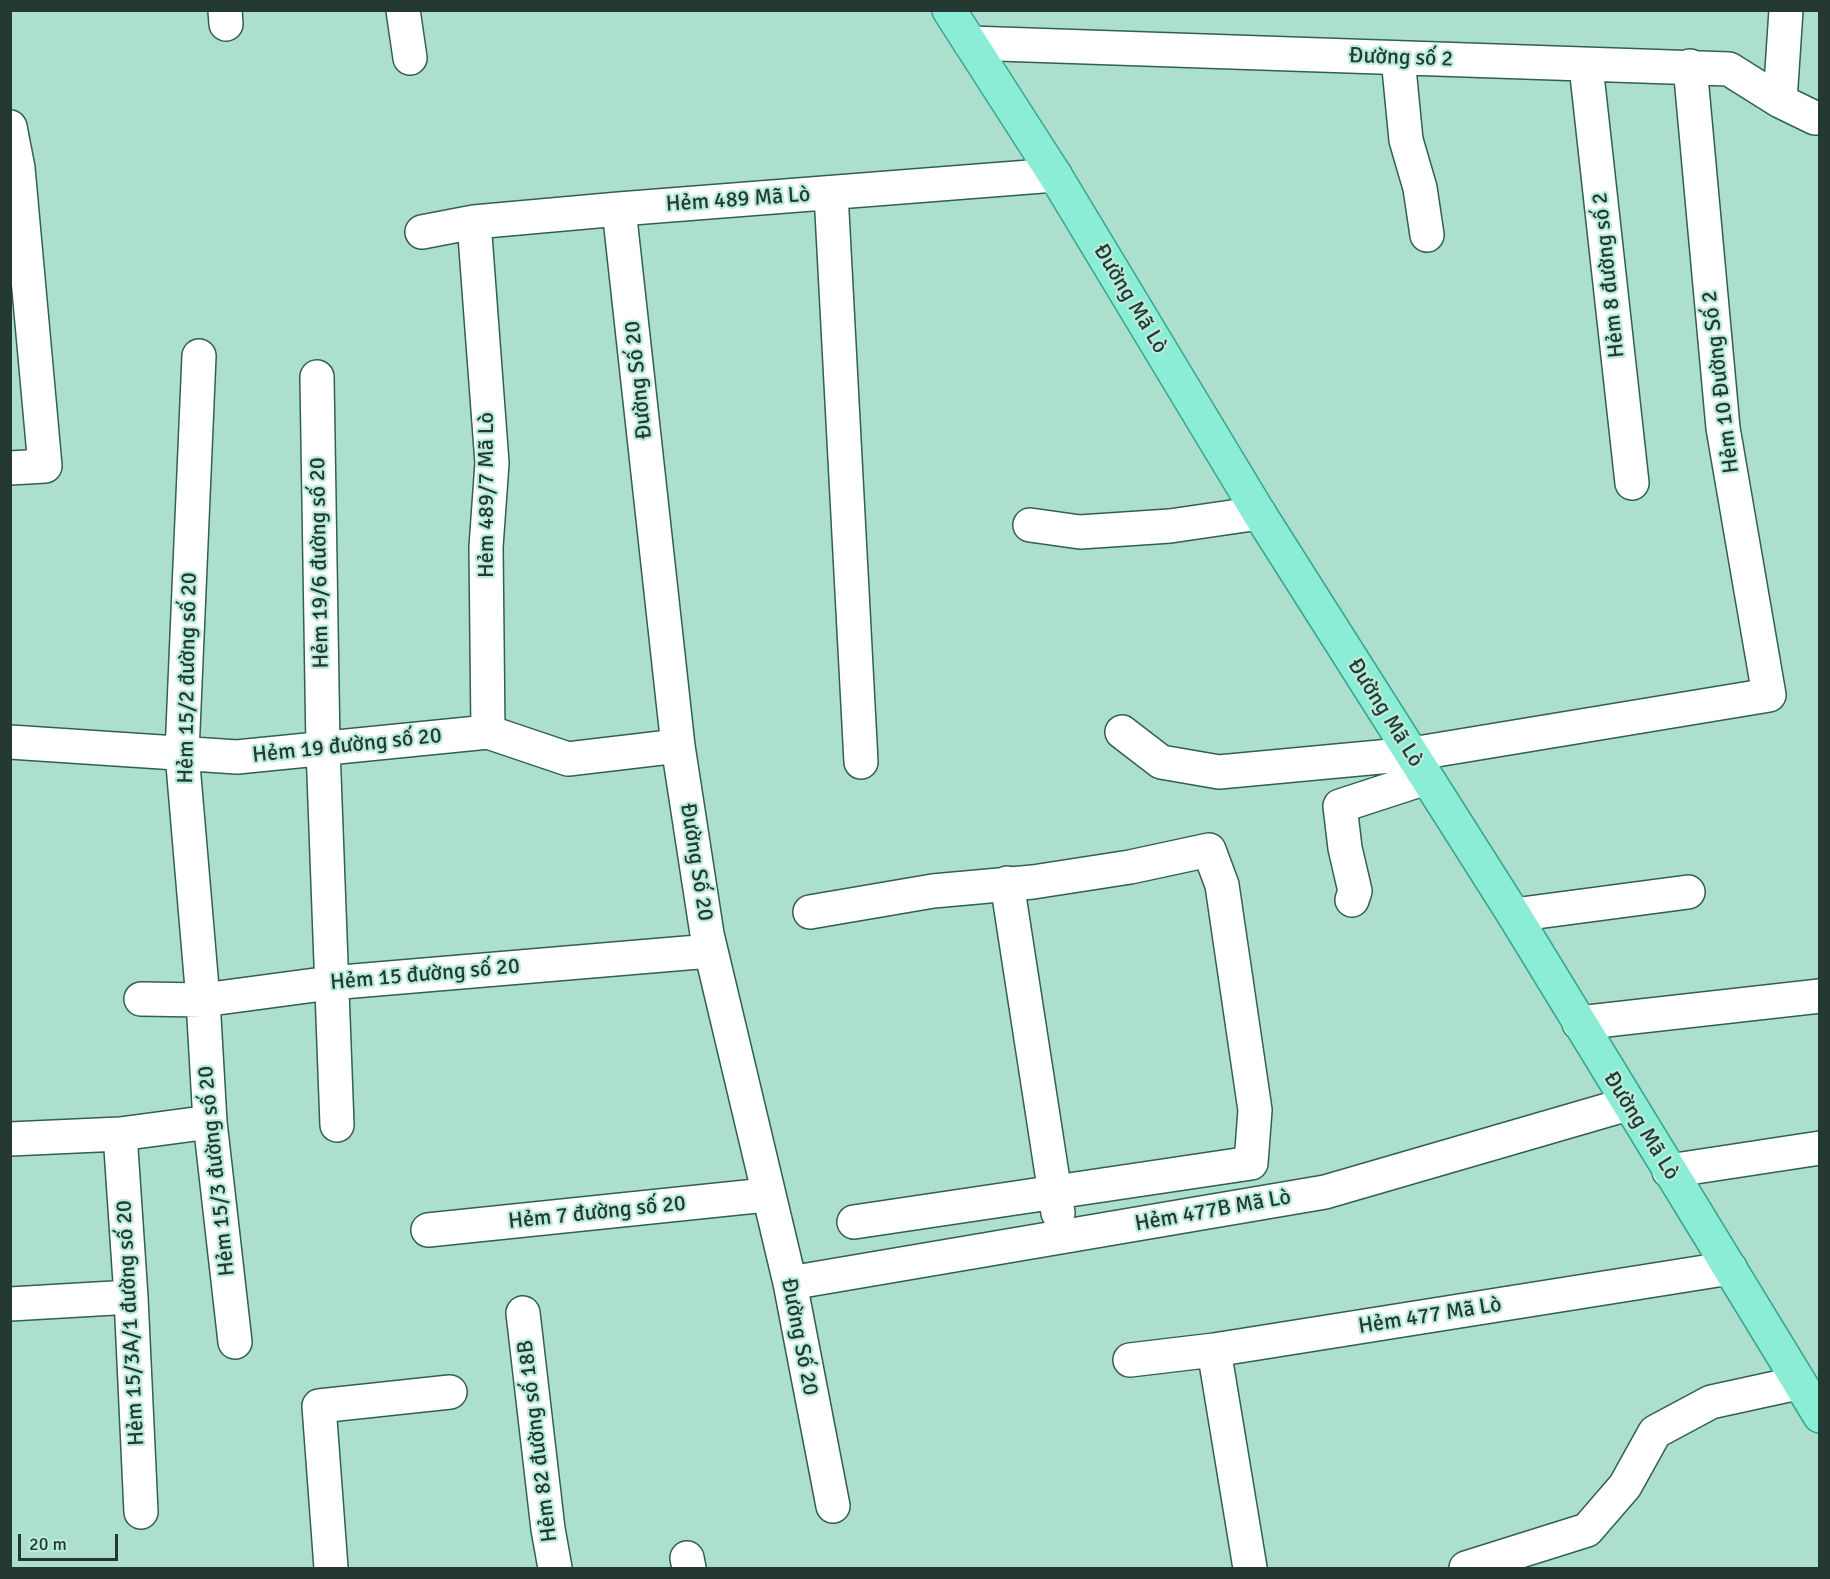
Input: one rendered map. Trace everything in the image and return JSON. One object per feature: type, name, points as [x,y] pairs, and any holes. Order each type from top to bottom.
[{"type":"main road","name":"Đường Mã Lò","points":[[949,10],[1055,175],[1259,513],[1514,915],[1820,1416]]},
{"type":"street","points":[[403,10],[410,58]]},
{"type":"street","points":[[1780,101],[1786,10]]},
{"type":"street","name":"Đường số 2","points":[[970,43],[1586,66],[1689,66],[1730,69],[1780,101],[1815,118],[1820,118]]},
{"type":"street","points":[[1398,58],[1406,140],[1420,188],[1427,235]]},
{"type":"street","name":"Hẻm 8 đường số 2","points":[[1586,66],[1632,483]]},
{"type":"street","name":"Hẻm 10 Đường Số 2","points":[[1419,766],[1769,695],[1723,428],[1689,66]]},
{"type":"street","points":[[10,127],[45,466],[10,468]]},
{"type":"street","name":"Hẻm 489 Mã Lò","points":[[422,232],[474,222],[1055,175]]},
{"type":"street","points":[[831,194],[861,762]]},
{"type":"street","name":"Đường Số 20","points":[[619,209],[678,746],[710,951],[766,1195],[790,1283],[833,1506]]},
{"type":"street","name":"Hẻm 489/7 Mã Lò","points":[[474,222],[492,463],[486,547],[488,732]]},
{"type":"street","name":"Hẻm 15/2 đường số 20","points":[[199,356],[182,753],[203,1000]]},
{"type":"street","name":"Hẻm 19/6 đường số 20","points":[[317,377],[323,748],[337,1125]]},
{"type":"street","points":[[1030,525],[1080,532],[1170,526],[1259,513]]},
{"type":"street","name":"Hẻm 19 đường số 20","points":[[10,742],[237,757],[488,732],[568,759],[678,746]]},
{"type":"street","points":[[1122,732],[1161,762],[1219,772],[1419,766]]},
{"type":"street","points":[[1352,900],[1355,891],[1345,848],[1340,806],[1419,766]]},
{"type":"street","points":[[810,912],[933,891],[1033,882],[1130,867],[1209,850],[1222,885],[1255,1110],[1251,1163],[854,1222]]},
{"type":"street","points":[[1007,883],[1061,1238]]},
{"type":"street","points":[[1514,915],[1688,892]]},
{"type":"street","name":"Hẻm 15 đường số 20","points":[[141,999],[203,1000],[330,983],[710,951]]},
{"type":"street","points":[[1579,1023],[1820,996]]},
{"type":"street","name":"Hẻm 15/3 đường số 20","points":[[203,1000],[210,1122],[235,1342]]},
{"type":"street","name":"Hẻm 477B Mã Lò","points":[[790,1283],[1324,1191],[1628,1104]]},
{"type":"street","points":[[10,1139],[120,1134],[210,1122]]},
{"type":"street","name":"Hẻm 15/3A/1 đường số 20","points":[[120,1134],[131,1297],[141,1512]]},
{"type":"street","points":[[1669,1171],[1820,1148]]},
{"type":"street","name":"Hẻm 7 đường số 20","points":[[428,1230],[766,1195]]},
{"type":"street","name":"Hẻm 477 Mã Lò","points":[[1130,1360],[1214,1350],[1730,1268]]},
{"type":"street","points":[[10,1304],[131,1297]]},
{"type":"street","name":"Hẻm 82 đường số 18B","points":[[523,1313],[548,1529],[555,1569]]},
{"type":"street","points":[[1214,1350],[1250,1569]]},
{"type":"street","points":[[1466,1569],[1587,1530],[1625,1486],[1655,1432],[1711,1402],[1798,1383]]},
{"type":"street","points":[[331,1569],[319,1406],[450,1392]]}]
